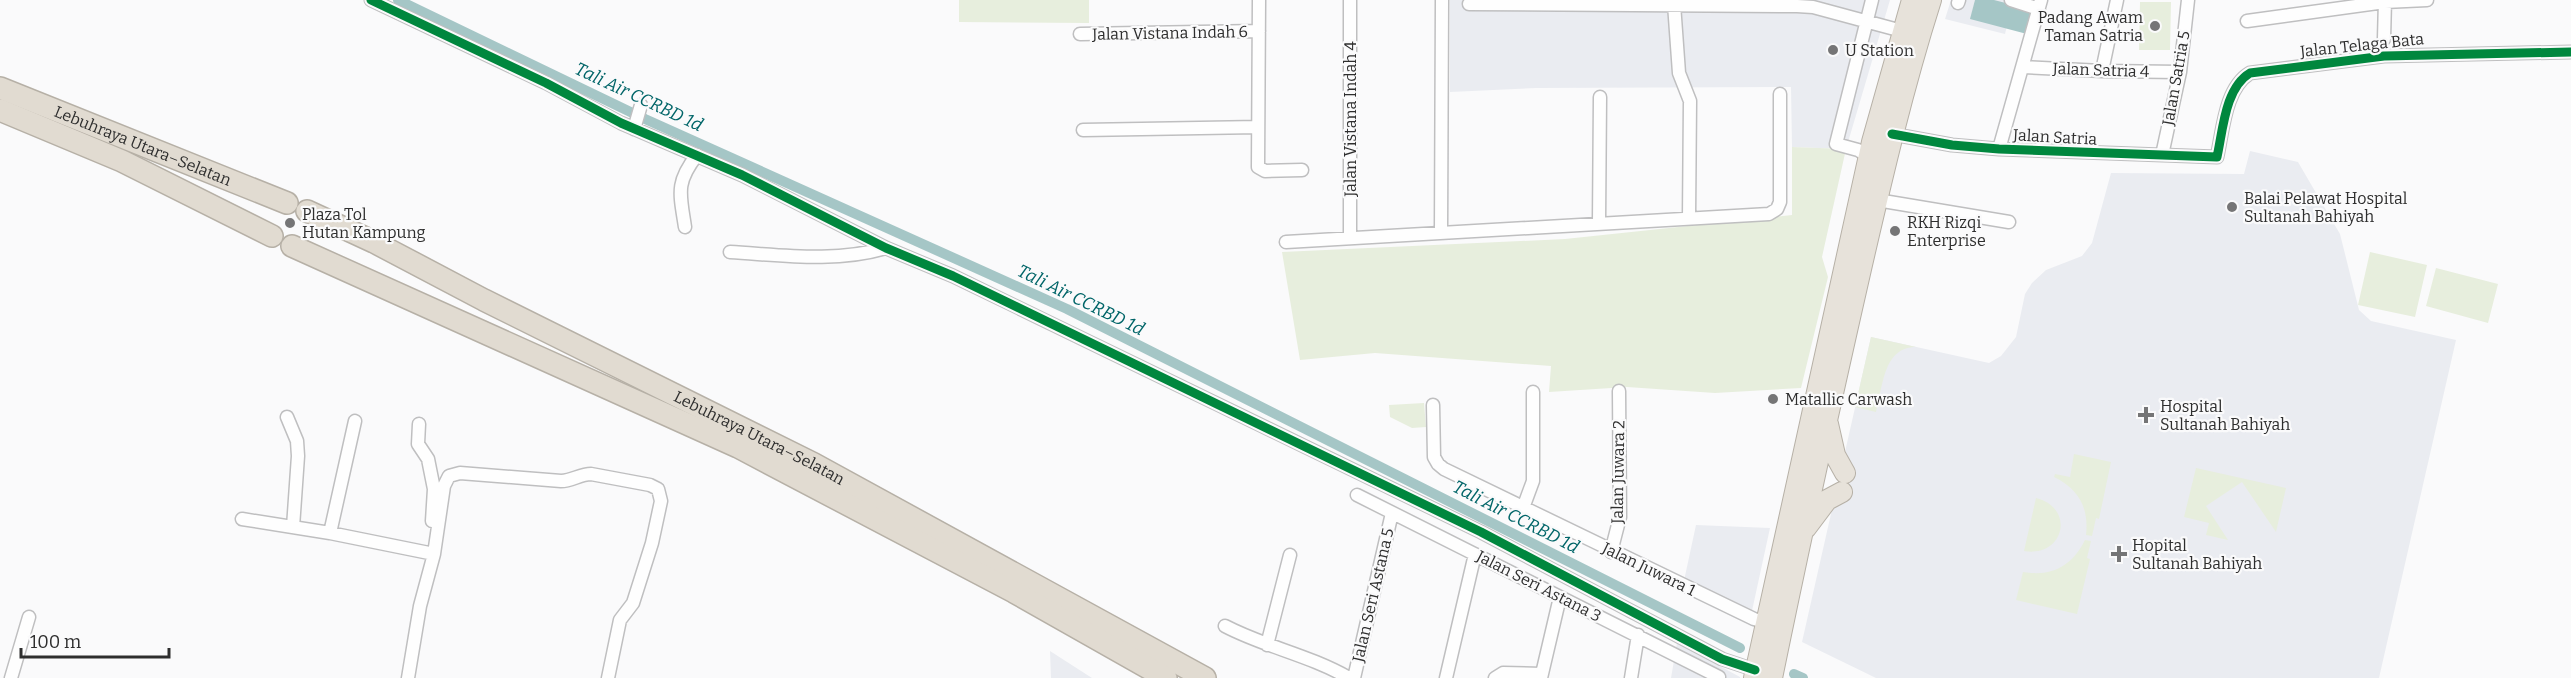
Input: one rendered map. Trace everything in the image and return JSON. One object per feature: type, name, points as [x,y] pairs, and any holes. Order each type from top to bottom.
[{"type":"highway","points":[[1760,675],[1766,622],[1806,474],[1869,157],[1912,0]]},
{"type":"highway","points":[[1760,675],[1802,534],[1806,474],[1827,418],[1892,134],[1931,0]]},
{"type":"highway","name":"Lebuhraya Utara–Selatan","points":[[0,88],[287,203]]},
{"type":"highway","name":"Lebuhraya Utara–Selatan","points":[[0,110],[113,157],[272,236]]},
{"type":"highway","name":"Lebuhraya Utara–Selatan","points":[[307,211],[374,242],[484,300],[814,464],[1205,678]]},
{"type":"highway","name":"Lebuhraya Utara–Selatan","points":[[292,246],[738,447],[1014,592],[1166,678]]},
{"type":"highway","points":[[1827,418],[1831,442],[1845,473]]},
{"type":"highway","points":[[1802,534],[1827,500],[1842,492]]},
{"type":"street","points":[[371,0],[521,71],[638,117],[696,155],[742,175],[886,248],[953,276],[1481,532],[1722,659],[1760,675]]},
{"type":"street","points":[[1259,0],[1260,170],[1302,170]]},
{"type":"street","name":"Jalan Vistana Indah 4","points":[[1350,0],[1350,237]]},
{"type":"street","points":[[1441,232],[1442,0]]},
{"type":"street","points":[[1869,157],[1858,150],[1836,144],[1872,0]]},
{"type":"street","points":[[1998,149],[2040,4],[2011,0]]},
{"type":"street","points":[[2102,71],[2117,0]]},
{"type":"street","name":"Jalan Satria 5","points":[[2162,155],[2180,72],[2188,0]]},
{"type":"street","points":[[2247,21],[2385,1],[2427,0]]},
{"type":"street","points":[[2384,39],[2385,1]]},
{"type":"street","points":[[1469,4],[1797,6],[1902,31]]},
{"type":"street","points":[[1674,4],[1676,56],[1681,80],[1690,101],[1689,218]]},
{"type":"street","name":"Jalan Vistana Indah 6","points":[[1080,34],[1259,31]]},
{"type":"street","name":"Jalan Telaga Bata","points":[[2217,157],[2232,91],[2240,79],[2250,73],[2384,56],[2571,52]]},
{"type":"street","name":"Jalan Satria 4","points":[[2023,67],[2180,72]]},
{"type":"street","points":[[1286,242],[1599,222],[1768,214],[1777,209],[1780,192],[1780,94]]},
{"type":"street","points":[[1599,222],[1600,97]]},
{"type":"street","points":[[1083,130],[1258,127]]},
{"type":"street","name":"Jalan Satria","points":[[1892,134],[1952,146],[2217,157]]},
{"type":"street","points":[[685,227],[681,183],[685,170],[696,155]]},
{"type":"street","points":[[1876,200],[2009,222]]},
{"type":"street","points":[[730,252],[791,258],[855,254],[886,248]]},
{"type":"street","name":"Jalan Juwara 2","points":[[1611,552],[1620,517],[1618,391]]},
{"type":"street","points":[[1523,508],[1533,481],[1533,392]]},
{"type":"street","name":"Jalan Juwara 1","points":[[1433,405],[1432,440],[1438,464],[1449,472],[1611,552],[1738,612],[1766,622]]},
{"type":"street","points":[[286,417],[297,441],[298,456],[293,527]]},
{"type":"street","points":[[330,533],[355,421]]},
{"type":"street","points":[[419,424],[418,444],[428,459],[434,489],[430,553]]},
{"type":"street","points":[[408,678],[444,486],[453,473],[571,482],[587,474],[655,486],[661,496],[660,511],[633,603],[620,620],[608,678]]},
{"type":"street","name":"Jalan Seri Astana 3","points":[[1357,495],[1638,635],[1719,678]]},
{"type":"street","name":"Jalan Seri Astana 5","points":[[1354,678],[1392,513]]},
{"type":"street","points":[[242,519],[330,533],[430,553]]},
{"type":"street","points":[[1446,678],[1474,554]]},
{"type":"street","points":[[1268,645],[1290,555]]},
{"type":"street","points":[[1495,678],[1503,673],[1542,676],[1560,597]]},
{"type":"street","points":[[10,678],[28,617]]},
{"type":"street","points":[[1224,626],[1268,645],[1313,660],[1349,678]]},
{"type":"street","points":[[1630,678],[1638,635]]},
{"type":"street","points":[[1719,678],[1722,659]]},
{"type":"shaded area","points":[[1450,0],[1890,0],[1846,149],[1792,147],[1791,87],[1536,88],[1450,92]]},
{"type":"shaded area","points":[[1951,0],[2013,0],[2005,34],[1945,19]]},
{"type":"shaded area","name":"Hospital Sultanah Bahiyah","points":[[2250,151],[2298,162],[2340,234],[2359,310],[2371,321],[2456,340],[2379,678],[1876,678],[1802,642],[1871,337],[1989,363],[2001,356],[2016,337],[2025,294],[2032,283],[2046,270],[2082,256],[2092,243],[2111,173],[2244,174]]},
{"type":"shaded area","points":[[1696,525],[1770,528],[1750,620],[1682,590]]},
{"type":"shaded area","points":[[1677,643],[1740,677],[1740,678],[1671,678]]},
{"type":"shaded area","points":[[1050,651],[1092,678],[1051,678]]},
{"type":"green space","points":[[959,0],[1089,0],[1089,23],[959,22]]},
{"type":"green space","name":"Padang Awam Taman Satria","points":[[2140,2],[2171,2],[2170,50],[2139,50]]},
{"type":"green space","points":[[1792,147],[1846,149],[1822,257],[1828,277],[1801,388],[1715,393],[1627,387],[1549,392],[1551,366],[1375,353],[1300,360],[1282,252],[1565,239],[1792,215]]},
{"type":"green space","points":[[2370,252],[2427,265],[2415,317],[2358,305]]},
{"type":"green space","points":[[2436,268],[2498,284],[2488,323],[2426,306]]},
{"type":"green space","points":[[1871,337],[1916,347],[1905,349],[1891,361],[1883,380],[1876,412],[1855,407]]},
{"type":"green space","points":[[1424,403],[1426,427],[1412,428],[1390,417],[1389,405]]},
{"type":"green space","points":[[2074,454],[2111,462],[2099,519],[2096,518],[2092,536],[2086,535],[2086,516],[2081,500],[2070,487],[2054,477],[2055,474],[2070,477]]},
{"type":"green space","points":[[2196,468],[2286,488],[2276,532],[2242,482],[2206,506],[2228,540],[2206,535],[2209,523],[2184,517]]},
{"type":"green space","points":[[2036,498],[2049,503],[2057,511],[2060,531],[2056,540],[2048,547],[2038,551],[2024,551]]},
{"type":"green space","points":[[2085,540],[2091,541],[2087,558],[2090,559],[2077,614],[2016,600],[2023,572],[2043,573],[2060,568],[2074,557]]},
{"type":"water","points":[[1975,0],[1994,0],[2033,10],[2027,34],[1970,19]]},
{"type":"waterway","name":"Tali Air CCRBD 1d","points":[[398,0],[645,119],[1067,309],[1740,648]]},
{"type":"waterway","name":"Tali Air CCRBD 1d","points":[[1794,674],[1803,678]]},
{"type":"cycle path","points":[[371,0],[546,83],[621,123],[742,175],[886,248],[953,276],[1481,532],[1722,659],[1755,670]]},
{"type":"cycle path","points":[[1892,134],[1952,145],[1999,149],[2217,157],[2230,99],[2235,89],[2250,73],[2384,56],[2571,52]]},
{"type":"place","name":"Padang Awam Taman Satria","points":[[2155,26]]},
{"type":"place","name":"U Station","points":[[1833,50]]},
{"type":"place","name":"Balai Pelawat Hospital Sultanah Bahiyah","points":[[2232,207]]},
{"type":"place","name":"Plaza Tol Hutan Kampung","points":[[290,223]]},
{"type":"place","name":"RKH Rizqi Enterprise","points":[[1895,231]]},
{"type":"place","name":"Matallic Carwash","points":[[1773,399]]},
{"type":"place","name":"Hospital Sultanah Bahiyah","points":[[2146,415]]},
{"type":"place","name":"Hopital Sultanah Bahiyah","points":[[2119,554]]}]
